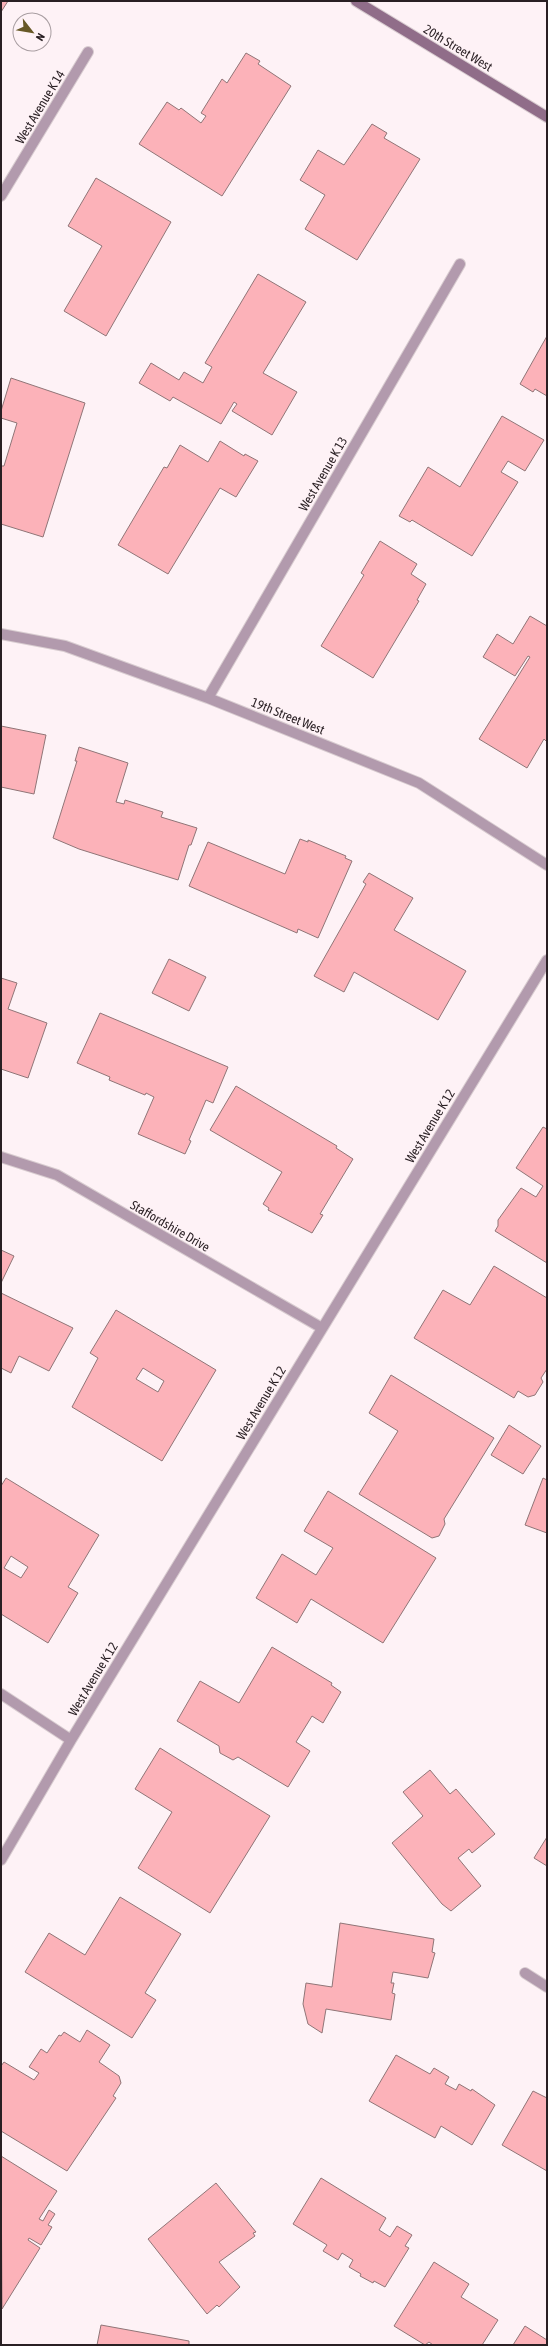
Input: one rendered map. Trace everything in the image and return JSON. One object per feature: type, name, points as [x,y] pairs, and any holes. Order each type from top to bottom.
[{"type":"main road","name":"20th Street West","points":[[356,1],[547,117]]},
{"type":"street","name":"West Avenue K 14","points":[[1,196],[88,52]]},
{"type":"street","name":"West Avenue K 13","points":[[208,698],[460,264]]},
{"type":"street","name":"19th Street West","points":[[1,634],[65,646],[208,698],[419,783],[547,865]]},
{"type":"street","name":"West Avenue K 12","points":[[1,1860],[71,1740],[547,960]]},
{"type":"street","name":"Staffordshire Drive","points":[[1,1157],[57,1175],[322,1328]]},
{"type":"street","points":[[1,1694],[71,1740]]},
{"type":"street","points":[[525,1973],[547,1987]]},
{"type":"building","points":[[1,1],[8,1],[1,12]]},
{"type":"building","points":[[246,53],[260,61],[258,64],[291,86],[222,196],[139,144],[167,102],[179,110],[181,108],[201,123],[206,116],[201,113],[222,79],[227,83]]},
{"type":"building","points":[[372,124],[387,133],[384,138],[420,159],[357,260],[305,229],[325,195],[300,180],[318,150],[344,165]]},
{"type":"building","points":[[96,178],[171,222],[106,336],[64,311],[102,246],[68,226]]},
{"type":"building","points":[[258,274],[306,302],[263,373],[297,392],[272,435],[232,411],[237,404],[234,402],[221,424],[173,397],[170,401],[139,383],[151,363],[179,380],[184,372],[203,383],[212,367],[205,363]]},
{"type":"building","points":[[547,336],[547,396],[535,389],[533,392],[520,384]]},
{"type":"building","points":[[11,378],[85,403],[43,537],[1,524],[1,466],[4,466],[17,423],[1,418],[1,411]]},
{"type":"building","points":[[502,416],[544,440],[525,471],[508,461],[501,472],[518,482],[472,556],[412,520],[410,522],[399,516],[428,467],[460,487]]},
{"type":"building","points":[[220,441],[244,456],[245,454],[258,461],[236,497],[220,488],[168,574],[118,545],[164,467],[167,468],[180,445],[208,462]]},
{"type":"building","points":[[380,541],[417,564],[411,574],[426,584],[417,600],[419,601],[373,678],[321,646],[364,575],[361,573]]},
{"type":"building","points":[[530,616],[547,626],[547,742],[544,739],[527,768],[479,739],[530,657],[528,656],[515,676],[483,657],[497,634],[513,644]]},
{"type":"building","points":[[1,726],[46,735],[34,794],[1,787]]},
{"type":"building","points":[[79,747],[128,763],[116,802],[124,804],[125,800],[163,812],[161,817],[197,828],[191,845],[189,845],[178,880],[79,849],[53,838],[77,761],[75,761]]},
{"type":"building","points":[[300,839],[308,842],[308,840],[346,856],[345,858],[352,861],[318,938],[298,929],[297,933],[189,886],[208,842],[285,874]]},
{"type":"building","points":[[369,873],[413,898],[394,930],[466,971],[438,1020],[354,972],[344,992],[314,976],[366,884],[363,882]]},
{"type":"building","points":[[169,959],[206,977],[189,1011],[152,993]]},
{"type":"building","points":[[1,978],[17,983],[8,1009],[47,1023],[28,1078],[1,1069]]},
{"type":"building","points":[[100,1013],[228,1067],[213,1103],[206,1100],[189,1140],[191,1141],[185,1154],[138,1134],[154,1097],[146,1093],[145,1095],[109,1080],[110,1077],[77,1063]]},
{"type":"building","points":[[236,1086],[337,1146],[336,1148],[353,1159],[320,1214],[323,1215],[312,1233],[268,1210],[269,1208],[263,1204],[282,1172],[210,1130]]},
{"type":"building","points":[[543,1127],[547,1129],[547,1263],[495,1231],[498,1226],[498,1220],[521,1188],[536,1197],[543,1186],[516,1168]]},
{"type":"building","points":[[1,1250],[14,1256],[1,1283]]},
{"type":"building","points":[[494,1266],[547,1298],[547,1369],[541,1378],[543,1382],[535,1395],[528,1397],[518,1391],[514,1398],[414,1338],[443,1290],[470,1305]]},
{"type":"building","points":[[1,1293],[73,1328],[49,1371],[19,1356],[11,1373],[1,1368]]},
{"type":"building","points":[[116,1310],[216,1370],[162,1461],[72,1407],[98,1358],[90,1353]],"holes":[[[143,1368],[164,1381],[158,1392],[136,1379]]]},
{"type":"building","points":[[391,1375],[494,1438],[444,1519],[445,1524],[439,1536],[432,1538],[359,1494],[398,1431],[369,1413]]},
{"type":"building","points":[[509,1425],[541,1446],[523,1474],[491,1455]]},
{"type":"building","points":[[6,1478],[99,1535],[68,1587],[78,1593],[48,1643],[1,1614],[1,1486]],"holes":[[[11,1556],[28,1567],[21,1578],[4,1568]]]},
{"type":"building","points":[[543,1478],[547,1480],[547,1533],[525,1525]]},
{"type":"building","points":[[328,1491],[436,1558],[383,1643],[311,1599],[297,1623],[256,1598],[282,1554],[316,1575],[333,1548],[304,1531]]},
{"type":"building","points":[[272,1647],[332,1683],[331,1685],[341,1692],[323,1723],[312,1716],[296,1742],[310,1751],[288,1787],[238,1757],[233,1760],[220,1753],[219,1746],[177,1721],[200,1681],[239,1703]]},
{"type":"building","points":[[160,1748],[270,1816],[210,1913],[138,1868],[172,1812],[135,1789]]},
{"type":"building","points":[[430,1770],[450,1794],[456,1789],[495,1834],[472,1853],[469,1849],[458,1858],[481,1886],[451,1911],[442,1904],[392,1843],[423,1816],[403,1792]]},
{"type":"building","points":[[547,1837],[547,1866],[534,1858]]},
{"type":"building","points":[[120,1897],[181,1934],[145,1993],[156,2000],[132,2038],[25,1972],[49,1933],[85,1955]]},
{"type":"building","points":[[340,1923],[434,1939],[432,1952],[435,1953],[428,1978],[393,1972],[391,1983],[394,1983],[392,1993],[395,1994],[391,2020],[326,2009],[322,2033],[308,2024],[303,2004],[306,1983],[332,1987]]},
{"type":"building","points":[[87,2030],[110,2045],[99,2062],[119,2076],[121,2083],[113,2096],[116,2098],[67,2171],[1,2131],[1,2066],[4,2062],[34,2080],[39,2073],[29,2067],[41,2049],[47,2053],[59,2035],[61,2036],[64,2032],[80,2042]]},
{"type":"building","points":[[396,2055],[430,2074],[434,2068],[449,2077],[445,2084],[456,2090],[459,2084],[471,2091],[472,2089],[495,2105],[472,2145],[441,2126],[435,2138],[369,2101]]},
{"type":"building","points":[[533,2091],[547,2098],[547,2171],[502,2145]]},
{"type":"building","points":[[1,2156],[57,2191],[39,2219],[43,2221],[49,2210],[55,2214],[48,2225],[52,2227],[41,2245],[29,2238],[28,2240],[40,2248],[2,2309]]},
{"type":"building","points":[[321,2178],[386,2218],[379,2230],[390,2237],[397,2226],[412,2235],[405,2246],[409,2248],[385,2287],[360,2276],[361,2274],[349,2267],[353,2260],[342,2253],[338,2260],[323,2251],[327,2245],[293,2224]]},
{"type":"building","points":[[216,2183],[256,2232],[253,2233],[255,2236],[219,2262],[240,2287],[219,2307],[217,2305],[207,2314],[148,2239]]},
{"type":"building","points":[[434,2262],[469,2284],[461,2297],[498,2320],[482,2345],[433,2345],[429,2342],[425,2345],[394,2326]]},
{"type":"building","points":[[101,2325],[189,2341],[189,2345],[97,2345]]},
{"type":"building","points":[[525,2326],[547,2340],[547,2345],[513,2345]]}]
